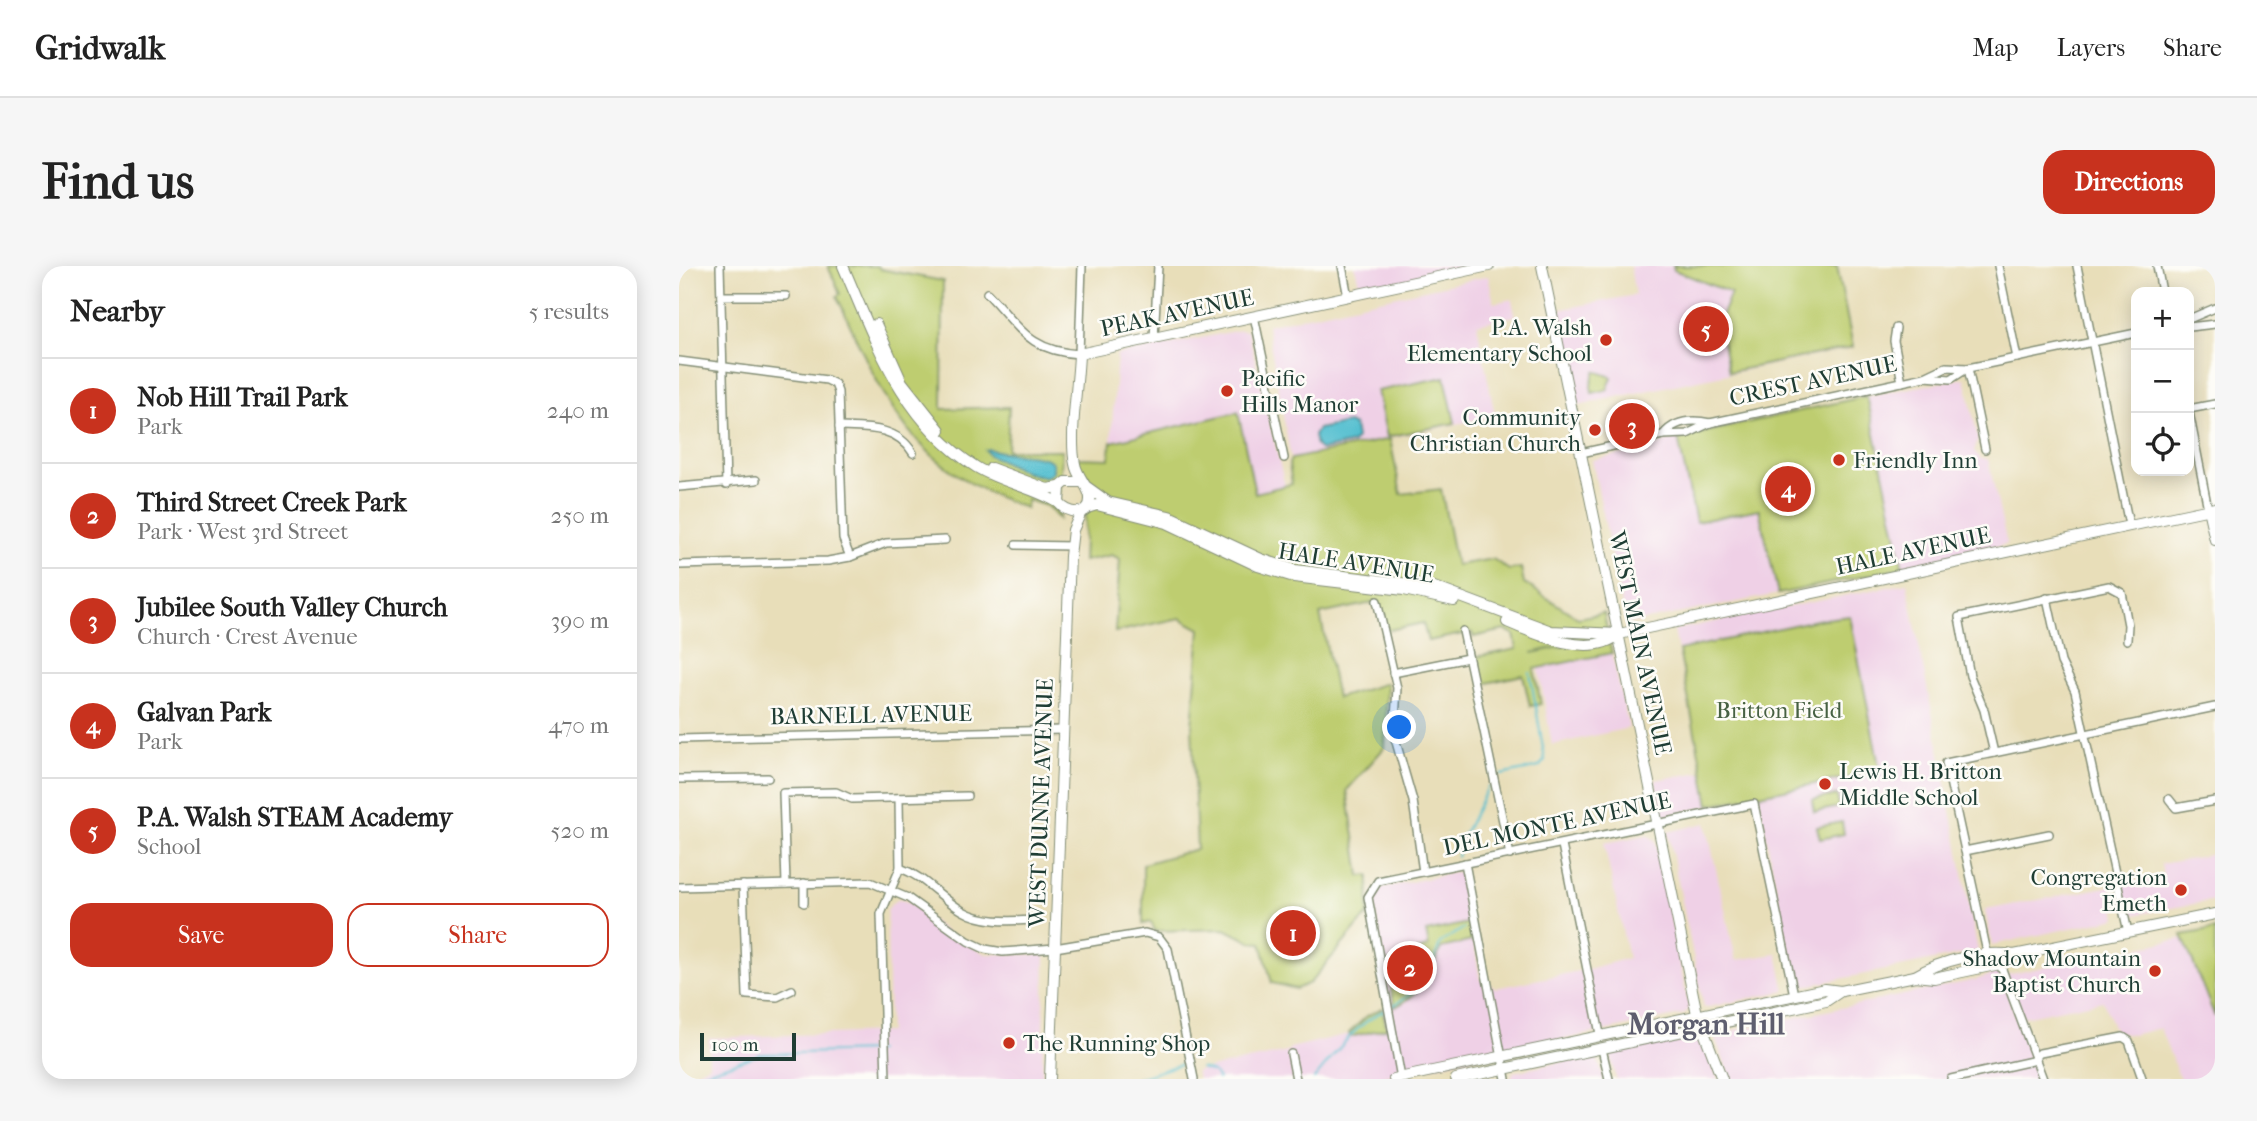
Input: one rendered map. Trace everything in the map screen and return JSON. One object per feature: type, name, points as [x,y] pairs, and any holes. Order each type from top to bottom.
[{"type":"main road","points":[[843,266],[887,365],[918,417],[949,448],[977,468],[1074,514],[1084,510],[1090,498],[1074,462]]},
{"type":"main road","points":[[850,266],[902,382],[952,443],[992,468],[1047,489],[1083,484]]},
{"type":"main road","name":"PEAK AVENUE","points":[[1079,354],[1489,266]]},
{"type":"main road","name":"WEST MAIN AVENUE","points":[[1542,266],[1697,1014],[1722,1079]]},
{"type":"main road","points":[[1061,507],[1063,485],[1074,462],[1079,354]]},
{"type":"main road","name":"HALE AVENUE","points":[[1083,484],[1108,502],[1168,516],[1261,559],[1296,570],[1434,587],[1551,631],[1619,634],[2212,509]]},
{"type":"main road","name":"HALE AVENUE","points":[[1084,510],[1099,506],[1167,523],[1258,566],[1294,577],[1448,598],[1549,639],[1596,643],[1611,641],[1619,634]]},
{"type":"main road","name":"WEST DUNNE AVENUE","points":[[1061,507],[1073,530]]},
{"type":"main road","points":[[2212,509],[2215,540]]},
{"type":"main road","name":"WEST DUNNE AVENUE","points":[[1050,1079],[1072,546],[1073,530],[1084,510]]},
{"type":"main road","points":[[1915,976],[1931,966],[1987,955],[2014,955],[2215,914]]},
{"type":"main road","points":[[1398,1078],[1825,989],[1841,991],[1915,976],[1934,978],[1995,965],[2014,955]]},
{"type":"main road","points":[[1456,1079],[1505,1074],[1602,1049],[1826,1001],[1841,991]]},
{"type":"street","points":[[720,266],[726,485]]},
{"type":"street","points":[[987,293],[1032,341],[1045,350],[1079,354],[1082,266]]},
{"type":"street","points":[[1154,338],[1158,266]]},
{"type":"street","points":[[1342,266],[1348,297]]},
{"type":"street","points":[[1998,266],[2017,358]]},
{"type":"street","points":[[2077,266],[2129,525]]},
{"type":"street","points":[[2157,266],[2161,287]]},
{"type":"street","points":[[721,296],[786,296]]},
{"type":"street","points":[[2194,317],[2215,308]]},
{"type":"street","points":[[1254,316],[1284,458]]},
{"type":"street","points":[[2194,326],[2215,324]]},
{"type":"street","points":[[1896,328],[1894,341],[1902,382]]},
{"type":"street","name":"CREST AVENUE","points":[[1663,435],[1669,428],[1685,421],[1710,423],[1925,377],[1946,367],[1968,368],[2131,334]]},
{"type":"street","points":[[679,360],[827,380],[835,384],[842,524],[850,557]]},
{"type":"street","points":[[1968,368],[1985,449]]},
{"type":"street","name":"CREST AVENUE","points":[[1925,377],[1951,379],[1968,368]]},
{"type":"street","points":[[2194,410],[2215,404]]},
{"type":"street","points":[[2189,413],[2212,509]]},
{"type":"street","name":"CREST AVENUE","points":[[1581,453],[1663,435],[1695,432],[1710,423]]},
{"type":"street","points":[[839,427],[870,428],[896,435],[906,441],[913,453]]},
{"type":"street","points":[[679,487],[726,485],[756,480]]},
{"type":"street","points":[[679,565],[828,561],[850,557],[886,543],[945,540]]},
{"type":"street","points":[[1016,545],[1072,546]]},
{"type":"street","points":[[1994,753],[1984,710],[1971,676],[1959,617],[2109,586],[2116,587],[2122,593],[2128,625],[2127,640]]},
{"type":"street","points":[[2047,598],[2061,662],[2075,691],[2128,932]]},
{"type":"street","points":[[1377,601],[1397,688],[1394,734],[1413,801],[1423,872]]},
{"type":"street","points":[[1463,631],[1510,855]]},
{"type":"street","points":[[1393,673],[1468,659]]},
{"type":"street","points":[[2043,1079],[1995,965],[1987,955],[1946,763],[2215,707]]},
{"type":"street","name":"BARNELL AVENUE","points":[[679,739],[1063,730]]},
{"type":"street","points":[[679,779],[768,778]]},
{"type":"street","points":[[786,884],[783,793],[836,792],[852,799],[967,796]]},
{"type":"street","points":[[886,1079],[881,914],[900,869],[899,798]]},
{"type":"street","points":[[2169,799],[2176,808],[2215,801]]},
{"type":"street","name":"DEL MONTE AVENUE","points":[[1398,1078],[1368,897],[1371,887],[1378,881],[1562,845],[1658,822],[1753,804],[1794,995]]},
{"type":"street","points":[[1965,851],[2049,834]]},
{"type":"street","points":[[1562,845],[1600,1034]]},
{"type":"street","points":[[1465,863],[1505,1074]]},
{"type":"street","points":[[900,869],[921,877],[961,910],[972,915],[1006,921],[1033,920]]},
{"type":"street","points":[[679,887],[870,882],[922,907],[957,934],[985,949],[1003,952],[1055,948],[1145,933],[1159,937],[1168,949],[1194,1079]]},
{"type":"street","points":[[804,883],[804,903]]},
{"type":"street","points":[[743,885],[747,995],[777,997],[792,990]]},
{"type":"street","points":[[1951,1079],[2036,1058],[2040,1054],[2123,1037],[2129,1041],[2143,1078]]},
{"type":"street","points":[[1602,1049],[1609,1079]]},
{"type":"street","points":[[1291,1054],[1296,1079]]},
{"type":"shaded area","points":[[1355,266],[1475,266],[1368,288],[1359,284]]},
{"type":"shaded area","points":[[1630,266],[1837,266],[1854,348],[1578,405],[1558,310],[1635,295]]},
{"type":"shaded area","points":[[1488,276],[1494,303],[1512,299],[1515,316],[1477,324],[1495,416],[1291,459],[1267,325]]},
{"type":"shaded area","points":[[1240,330],[1248,331],[1285,486],[1255,493],[1238,412],[1111,442],[1117,355]]},
{"type":"shaded area","points":[[1965,378],[1978,439],[1974,451],[1981,459],[1988,459],[2007,544],[1903,568],[1867,396]]},
{"type":"shaded area","points":[[1678,438],[1696,522],[1759,509],[1778,594],[1626,624],[1592,460],[1636,451]]},
{"type":"shaded area","name":"Lewis H. Britton Middle School","points":[[1907,583],[1978,951],[1796,988],[1758,795],[1662,817],[1655,780],[1702,772],[1674,630]]},
{"type":"shaded area","points":[[1608,638],[1629,728],[1552,745],[1536,654]]},
{"type":"shaded area","points":[[1706,823],[1736,960],[1777,954],[1785,991],[1704,1008],[1668,832]]},
{"type":"shaded area","points":[[1647,835],[1655,840],[1689,1008],[1685,1014],[1372,1079],[1198,1079],[1196,1071],[1287,1052],[1290,1048],[1383,1026],[1388,1000],[1373,890],[1462,871],[1480,979],[1496,988],[1628,958],[1604,843]]},
{"type":"shaded area","points":[[2215,854],[2215,900],[2129,916],[2122,884],[2163,876],[2161,864]]},
{"type":"shaded area","points":[[2111,886],[2117,918],[1992,945],[1985,910]]},
{"type":"shaded area","points":[[899,899],[910,903],[952,937],[986,954],[1045,955],[1042,1079],[683,1079],[709,1065],[709,1038],[889,1032],[887,911],[892,903]]},
{"type":"shaded area","points":[[2185,938],[2215,1017],[2215,1079],[2180,1079],[2160,1028],[2132,1035],[2115,1032],[2103,1001],[2023,1017],[2006,975]]},
{"type":"shaded area","points":[[2000,972],[2037,1079],[1731,1079],[1715,1038],[1735,1030],[1975,980]]},
{"type":"shaded area","points":[[1694,1033],[1701,1036],[1718,1079],[1616,1079],[1610,1053],[1614,1049]]},
{"type":"shaded area","points":[[1596,1055],[1604,1079],[1511,1079],[1513,1072]]},
{"type":"green space","points":[[828,266],[878,266],[880,269],[943,281],[942,409],[1009,407],[1007,450],[1062,450],[1059,519],[1047,506],[1027,500],[1026,508],[986,491],[954,472],[927,451],[887,399],[870,368],[837,296],[840,294]]},
{"type":"green space","points":[[1673,266],[1837,266],[1853,347],[1729,372],[1721,334],[1713,336],[1731,293],[1674,270]]},
{"type":"green space","points":[[1595,371],[1612,377],[1607,390],[1592,393]]},
{"type":"green space","points":[[1445,377],[1455,423],[1387,437],[1377,391]]},
{"type":"green space","points":[[1867,396],[1903,568],[1778,594],[1759,509],[1696,522],[1678,438]]},
{"type":"green space","points":[[1238,412],[1255,493],[1292,484],[1289,464],[1291,459],[1390,439],[1401,494],[1441,489],[1456,565],[1493,559],[1509,570],[1521,568],[1524,583],[1578,618],[1604,613],[1608,635],[1532,653],[1608,637],[1612,653],[1534,669],[1541,704],[1530,706],[1523,675],[1482,684],[1476,657],[1517,649],[1514,634],[1505,630],[1473,637],[1472,632],[1428,641],[1423,623],[1384,631],[1377,602],[1320,614],[1337,698],[1387,683],[1385,747],[1347,790],[1360,876],[1369,875],[1368,914],[1310,983],[1296,989],[1272,983],[1261,943],[1251,942],[1225,929],[1155,931],[1151,922],[1143,924],[1143,864],[1197,849],[1192,726],[1200,629],[1180,618],[1115,632],[1120,559],[1112,555],[1083,561],[1087,476],[1078,473],[1078,458],[1109,459],[1111,442]]},
{"type":"green space","name":"Britton Field","points":[[1850,616],[1880,771],[1709,805],[1679,650],[1816,620]]},
{"type":"green space","points":[[1837,795],[1839,807],[1814,812],[1812,800]]},
{"type":"green space","points":[[1842,822],[1844,834],[1820,839],[1817,827]]},
{"type":"green space","points":[[1468,923],[1472,941],[1441,948],[1419,990],[1395,1007],[1385,963],[1429,946],[1426,932]]},
{"type":"green space","points":[[2215,929],[2215,1017],[2182,935]]},
{"type":"green space","points":[[1382,1008],[1387,1028],[1350,1037],[1349,1033],[1367,1016]]},
{"type":"water","points":[[1348,423],[1354,426],[1356,438],[1353,443],[1321,450],[1316,446],[1314,436],[1318,429]]},
{"type":"water","points":[[985,450],[1042,457],[1053,463],[1053,472],[1046,477],[1028,473],[989,455]]},
{"type":"waterway","points":[[1501,775],[1539,767],[1545,760],[1530,673]]},
{"type":"waterway","points":[[1457,857],[1460,842],[1488,787]]},
{"type":"waterway","points":[[1391,1007],[1419,988],[1430,972],[1440,943],[1464,928]]},
{"type":"waterway","points":[[1314,1079],[1364,1023],[1385,1010]]},
{"type":"waterway","points":[[685,1079],[761,1054],[878,1051]]},
{"type":"waterway","points":[[1136,1079],[1181,1064]]},
{"type":"waterway","points":[[1201,1068],[1213,1072],[1218,1079]]},
{"type":"place","name":"P.A. Walsh STEAM Academy","points":[[1706,329]]},
{"type":"place","name":"P.A. Walsh Elementary School","points":[[1606,340]]},
{"type":"place","name":"Pacific Hills Manor","points":[[1227,391]]},
{"type":"place","name":"Jubilee South Valley Church","points":[[1632,426]]},
{"type":"place","name":"Community Christian Church","points":[[1595,430]]},
{"type":"place","name":"Friendly Inn","points":[[1839,460]]},
{"type":"place","name":"Galvan Park","points":[[1788,489]]},
{"type":"place","name":"Lewis H. Britton Middle School","points":[[1825,784]]},
{"type":"place","name":"Congregation Emeth","points":[[2181,890]]},
{"type":"place","name":"Nob Hill Trail Park","points":[[1293,933]]},
{"type":"place","name":"Third Street Creek Park","points":[[1410,968]]},
{"type":"place","name":"Shadow Mountain Baptist Church","points":[[2155,971]]},
{"type":"place","name":"The Running Shop","points":[[1009,1043]]},
{"type":"district","name":"Morgan Hill","points":[[1706,1024]]}]
